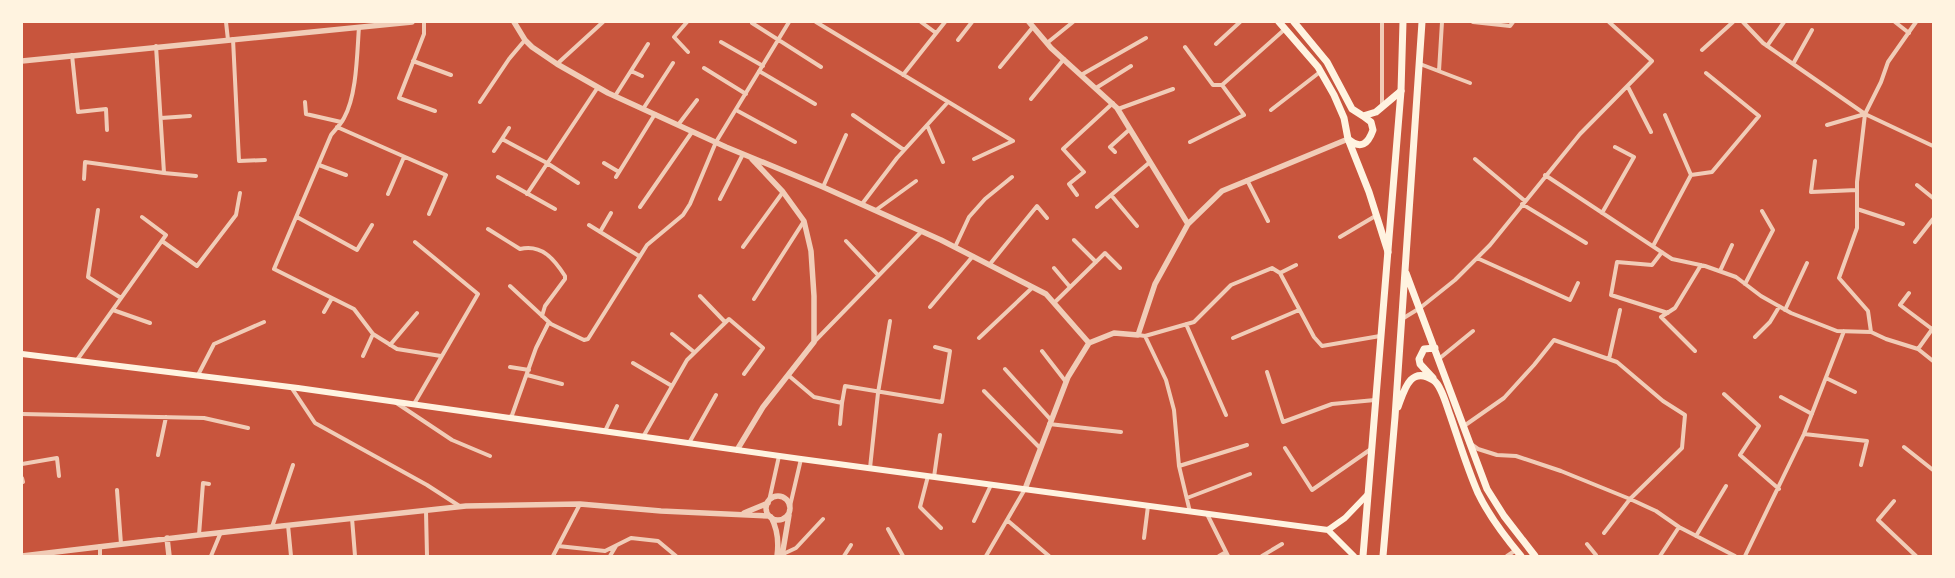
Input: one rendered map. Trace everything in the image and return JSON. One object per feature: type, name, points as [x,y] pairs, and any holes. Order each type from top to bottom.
[{"type":"main road","points":[[1279,22],[1320,72],[1344,118],[1348,139],[1370,192],[1388,252]]},
{"type":"main road","points":[[1294,22],[1327,62],[1352,110],[1371,122],[1374,130],[1369,140],[1362,145],[1355,145],[1348,139]]},
{"type":"main road","points":[[1364,556],[1371,449],[1400,91],[1403,22]]},
{"type":"main road","points":[[1383,556],[1406,271],[1422,22]]},
{"type":"main road","points":[[1363,116],[1376,112],[1400,91]]},
{"type":"main road","points":[[1406,271],[1440,358],[1469,443],[1487,489],[1504,516],[1535,556]]},
{"type":"main road","points":[[1435,348],[1424,349],[1418,359],[1420,364],[1435,380],[1445,400],[1478,493],[1500,530],[1522,556]]},
{"type":"main road","points":[[22,354],[291,387],[931,477],[1328,530],[1354,556]]},
{"type":"main road","points":[[1395,417],[1407,383],[1414,377],[1424,376],[1435,380]]},
{"type":"main road","points":[[1328,530],[1345,518],[1368,494]]},
{"type":"street","points":[[226,22],[230,39],[239,161],[265,160]]},
{"type":"street","points":[[22,60],[412,22]]},
{"type":"street","points":[[424,22],[424,34],[399,98],[435,111]]},
{"type":"street","points":[[514,22],[525,40],[557,64],[615,96],[692,132],[823,187],[922,231],[990,264],[1046,294],[1089,343]]},
{"type":"street","points":[[557,64],[603,22]]},
{"type":"street","points":[[687,22],[674,37],[688,52]]},
{"type":"street","points":[[510,286],[549,322],[584,340],[588,339],[648,245],[683,215],[690,204],[716,142],[789,22]]},
{"type":"street","points":[[816,22],[1013,141],[974,159]]},
{"type":"street","points":[[921,22],[936,32]]},
{"type":"street","points":[[903,75],[945,22]]},
{"type":"street","points":[[958,40],[972,22]]},
{"type":"street","points":[[1029,22],[1047,43],[1118,109],[1188,224]]},
{"type":"street","points":[[1047,43],[1073,22]]},
{"type":"street","points":[[1216,44],[1240,22]]},
{"type":"street","points":[[1382,22],[1382,107]]},
{"type":"street","points":[[1439,71],[1442,22]]},
{"type":"street","points":[[1473,22],[1510,26],[1512,22]]},
{"type":"street","points":[[1402,319],[1420,308],[1455,280],[1490,245],[1545,175],[1580,134],[1652,61],[1609,22]]},
{"type":"street","points":[[1702,50],[1733,22]]},
{"type":"street","points":[[1743,22],[1767,46],[1865,114],[1933,146]]},
{"type":"street","points":[[1767,46],[1784,22]]},
{"type":"street","points":[[1895,22],[1908,33]]},
{"type":"street","points":[[1871,332],[1868,311],[1839,278],[1857,228],[1857,190],[1865,114],[1881,82],[1888,62],[1916,22]]},
{"type":"street","points":[[752,23],[821,67]]},
{"type":"street","points":[[359,27],[352,89],[346,111],[341,122],[331,135],[274,269],[354,309],[373,334],[397,350],[441,356]]},
{"type":"street","points":[[1000,67],[1033,27]]},
{"type":"street","points":[[1185,47],[1212,85],[1222,85],[1285,29]]},
{"type":"street","points":[[1793,64],[1812,30]]},
{"type":"street","points":[[1081,75],[1146,38]]},
{"type":"street","points":[[480,102],[509,59],[525,40]]},
{"type":"street","points":[[721,42],[762,66]]},
{"type":"street","points":[[615,96],[648,44]]},
{"type":"street","points":[[156,46],[164,173]]},
{"type":"street","points":[[72,55],[78,112],[106,109],[107,130]]},
{"type":"street","points":[[1031,99],[1064,59]]},
{"type":"street","points":[[413,61],[451,75]]},
{"type":"street","points":[[643,109],[673,63]]},
{"type":"street","points":[[1420,64],[1470,82]]},
{"type":"street","points":[[1096,88],[1130,66]]},
{"type":"street","points":[[704,68],[746,94]]},
{"type":"street","points":[[631,71],[642,76]]},
{"type":"street","points":[[759,71],[815,104]]},
{"type":"street","points":[[1271,110],[1320,72]]},
{"type":"street","points":[[1691,175],[1712,172],[1759,116],[1706,73]]},
{"type":"street","points":[[1190,142],[1244,115],[1222,85]]},
{"type":"street","points":[[527,194],[598,87]]},
{"type":"street","points":[[1628,87],[1650,132]]},
{"type":"street","points":[[1118,109],[1173,89]]},
{"type":"street","points":[[678,125],[696,100]]},
{"type":"street","points":[[305,102],[306,114],[341,122]]},
{"type":"street","points":[[862,204],[904,150],[948,102]]},
{"type":"street","points":[[1077,195],[1069,184],[1084,172],[1063,149],[1113,103]]},
{"type":"street","points":[[736,110],[795,142]]},
{"type":"street","points":[[616,177],[655,114]]},
{"type":"street","points":[[1827,125],[1865,114]]},
{"type":"street","points":[[853,115],[904,150]]},
{"type":"street","points":[[1665,115],[1691,175]]},
{"type":"street","points":[[161,118],[190,116]]},
{"type":"street","points":[[927,125],[943,162]]},
{"type":"street","points":[[337,127],[446,175],[430,214]]},
{"type":"street","points":[[494,151],[509,128]]},
{"type":"street","points":[[1115,152],[1110,147],[1130,129]]},
{"type":"street","points":[[640,207],[692,132]]},
{"type":"street","points":[[823,187],[846,135]]},
{"type":"street","points":[[502,139],[578,183]]},
{"type":"street","points":[[1138,336],[1155,284],[1188,224],[1222,191],[1348,139]]},
{"type":"street","points":[[1602,213],[1634,157],[1615,147]]},
{"type":"street","points":[[720,199],[743,154]]},
{"type":"street","points":[[388,194],[404,156]]},
{"type":"street","points":[[750,157],[783,192],[804,221],[811,251],[814,296],[814,342]]},
{"type":"street","points":[[1475,159],[1524,202],[1586,243]]},
{"type":"street","points":[[1815,161],[1811,192],[1857,190]]},
{"type":"street","points":[[84,180],[85,162],[196,176]]},
{"type":"street","points":[[1097,207],[1150,162]]},
{"type":"street","points":[[604,163],[619,172]]},
{"type":"street","points":[[319,164],[346,175]]},
{"type":"street","points":[[1545,175],[1672,259],[1701,265],[1736,277],[1779,307],[1837,331],[1871,332],[1886,339],[1918,349],[1933,361]]},
{"type":"street","points":[[1653,246],[1691,175]]},
{"type":"street","points":[[498,177],[555,209]]},
{"type":"street","points":[[955,247],[969,217],[985,199],[1012,177]]},
{"type":"street","points":[[1247,180],[1268,221]]},
{"type":"street","points":[[876,210],[916,181]]},
{"type":"street","points":[[1917,185],[1933,198]]},
{"type":"street","points":[[743,247],[783,192]]},
{"type":"street","points":[[162,241],[197,266],[236,215],[240,193]]},
{"type":"street","points":[[1111,195],[1137,226]]},
{"type":"street","points":[[990,264],[1037,206],[1047,218]]},
{"type":"street","points":[[1857,209],[1904,224]]},
{"type":"street","points":[[98,210],[88,277],[122,298]]},
{"type":"street","points":[[1745,284],[1773,230],[1762,211]]},
{"type":"street","points":[[600,232],[611,213]]},
{"type":"street","points":[[1340,237],[1377,215]]},
{"type":"street","points":[[77,360],[166,235],[142,217]]},
{"type":"street","points":[[296,217],[357,250],[372,225]]},
{"type":"street","points":[[1915,242],[1933,219]]},
{"type":"street","points":[[754,299],[804,221]]},
{"type":"street","points":[[589,225],[640,256]]},
{"type":"street","points":[[488,229],[520,249],[530,247],[543,251],[565,276],[565,279],[545,306],[542,316]]},
{"type":"street","points":[[737,450],[764,407],[814,342],[922,231]]},
{"type":"street","points":[[1074,240],[1096,262]]},
{"type":"street","points":[[846,241],[878,275]]},
{"type":"street","points":[[414,404],[478,294],[415,242]]},
{"type":"street","points":[[1720,271],[1732,245]]},
{"type":"street","points":[[1662,252],[1652,265],[1617,262],[1611,295],[1668,313]]},
{"type":"street","points":[[1054,303],[1105,253],[1120,268]]},
{"type":"street","points":[[930,307],[973,256]]},
{"type":"street","points":[[1477,258],[1570,300],[1578,283]]},
{"type":"street","points":[[1785,310],[1807,263]]},
{"type":"street","points":[[1280,273],[1296,265]]},
{"type":"street","points":[[1695,351],[1661,317],[1675,308],[1701,265]]},
{"type":"street","points":[[1054,268],[1070,287]]},
{"type":"street","points":[[986,556],[1024,489],[1066,382],[1089,343],[1114,333],[1145,336],[1194,322],[1231,284],[1272,268],[1280,273],[1314,337],[1322,346],[1380,336]]},
{"type":"street","points":[[979,338],[1033,287]]},
{"type":"street","points":[[1909,293],[1900,305],[1932,328],[1918,349]]},
{"type":"street","points":[[700,296],[725,322]]},
{"type":"street","points":[[324,312],[332,298]]},
{"type":"street","points":[[1755,336],[1770,322],[1779,307]]},
{"type":"street","points":[[113,310],[150,324]]},
{"type":"street","points":[[1233,338],[1299,310]]},
{"type":"street","points":[[1609,359],[1620,310]]},
{"type":"street","points":[[390,345],[417,312]]},
{"type":"street","points":[[643,437],[687,360],[729,318],[763,348],[744,374]]},
{"type":"street","points":[[870,468],[878,393],[890,321]]},
{"type":"street","points":[[198,375],[214,344],[264,322]]},
{"type":"street","points":[[511,418],[536,348],[549,322]]},
{"type":"street","points":[[1186,324],[1226,414]]},
{"type":"street","points":[[1440,358],[1473,331]]},
{"type":"street","points":[[1745,556],[1779,489],[1804,434],[1844,331]]},
{"type":"street","points":[[363,356],[373,334]]},
{"type":"street","points":[[672,334],[694,352]]},
{"type":"street","points":[[1145,336],[1166,380],[1174,410],[1179,466],[1190,512]]},
{"type":"street","points":[[1464,426],[1504,398],[1554,340],[1617,362],[1664,401],[1685,415],[1682,448],[1630,499],[1604,533]]},
{"type":"street","points":[[840,424],[845,386],[878,393],[942,402],[950,351],[935,347]]},
{"type":"street","points":[[1042,351],[1066,382]]},
{"type":"street","points":[[633,362],[672,386]]},
{"type":"street","points":[[510,367],[529,370]]},
{"type":"street","points":[[1005,369],[1050,422],[1121,432]]},
{"type":"street","points":[[1266,372],[1283,422],[1332,404],[1375,400]]},
{"type":"street","points":[[527,375],[562,384]]},
{"type":"street","points":[[788,375],[814,397],[842,403]]},
{"type":"street","points":[[1826,378],[1855,392]]},
{"type":"street","points":[[291,387],[315,423],[427,485],[461,507]]},
{"type":"street","points":[[984,391],[1040,448]]},
{"type":"street","points":[[1724,394],[1759,426],[1740,455],[1779,489]]},
{"type":"street","points":[[689,443],[716,395]]},
{"type":"street","points":[[1781,397],[1812,414]]},
{"type":"street","points":[[393,401],[452,440],[490,456]]},
{"type":"street","points":[[605,431],[617,406]]},
{"type":"street","points":[[22,414],[204,418],[248,428]]},
{"type":"street","points":[[158,455],[166,417]]},
{"type":"street","points":[[1804,434],[1867,441],[1862,465]]},
{"type":"street","points":[[940,435],[931,477],[920,507],[941,528]]},
{"type":"street","points":[[1469,443],[1478,449],[1497,455],[1516,456],[1561,471],[1630,499],[1656,511],[1679,527],[1735,556]]},
{"type":"street","points":[[1179,466],[1247,445]]},
{"type":"street","points":[[1904,447],[1933,470]]},
{"type":"street","points":[[1285,448],[1312,490],[1371,449]]},
{"type":"street","points":[[779,456],[767,509],[775,526],[780,556]]},
{"type":"street","points":[[22,464],[57,458],[59,476]]},
{"type":"street","points":[[780,556],[801,459]]},
{"type":"street","points":[[272,527],[293,465]]},
{"type":"street","points":[[1187,498],[1250,474]]},
{"type":"street","points":[[198,534],[202,483],[209,484]]},
{"type":"street","points":[[974,521],[991,485]]},
{"type":"street","points":[[1696,536],[1726,486]]},
{"type":"street","points":[[117,490],[121,544]]},
{"type":"street","points":[[742,514],[769,502],[776,497],[783,498],[790,506]]},
{"type":"street","points":[[1894,501],[1878,520],[1916,556]]},
{"type":"street","points":[[553,556],[580,504]]},
{"type":"street","points":[[22,556],[198,534],[461,507],[580,504],[661,511],[742,514],[770,517],[781,520],[790,512]]},
{"type":"street","points":[[1144,538],[1148,506]]},
{"type":"street","points":[[426,510],[427,556]]},
{"type":"street","points":[[1207,514],[1227,554],[1219,556]]},
{"type":"street","points":[[352,518],[355,556]]},
{"type":"street","points":[[780,556],[796,548],[823,519]]},
{"type":"street","points":[[1007,520],[1049,556]]},
{"type":"street","points":[[288,525],[291,556]]},
{"type":"street","points":[[1660,556],[1679,527]]},
{"type":"street","points":[[888,529],[903,556]]},
{"type":"street","points":[[211,556],[221,532]]},
{"type":"street","points":[[167,538],[169,556]]},
{"type":"street","points":[[558,546],[605,551],[631,538],[658,541],[676,556]]},
{"type":"street","points":[[1262,556],[1282,544]]},
{"type":"street","points":[[1587,544],[1596,555],[1595,556]]},
{"type":"street","points":[[844,556],[851,545]]},
{"type":"street","points":[[100,546],[100,556]]},
{"type":"street","points":[[610,556],[617,546]]},
{"type":"street","points":[[1507,556],[1516,550]]}]
